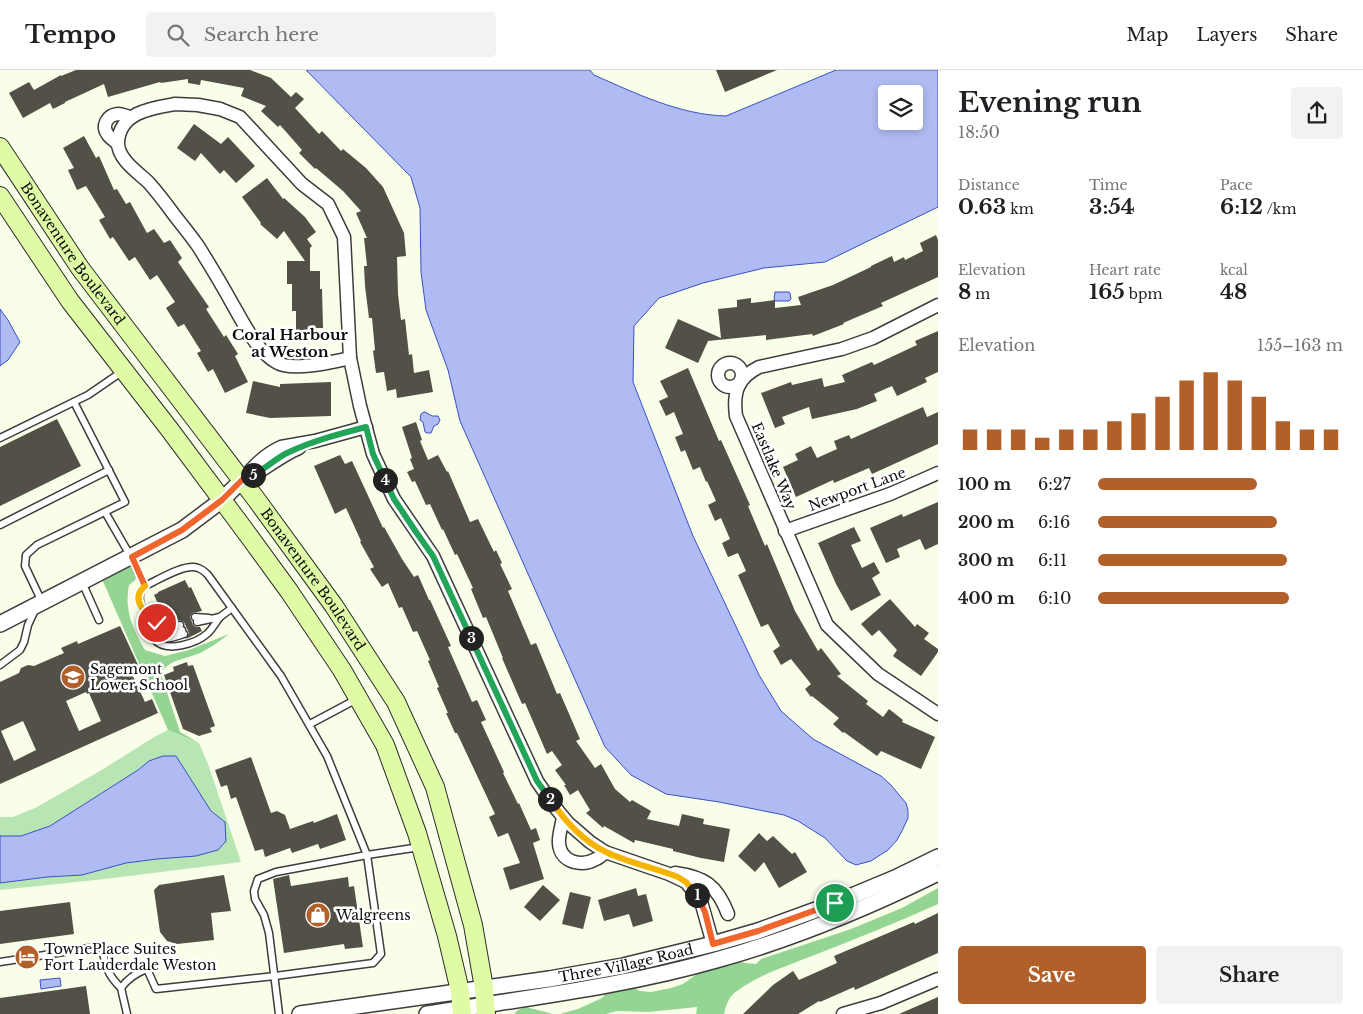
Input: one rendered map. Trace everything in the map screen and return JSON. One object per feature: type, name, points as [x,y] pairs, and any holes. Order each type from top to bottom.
[{"type":"main road","name":"Bonaventure Boulevard","points":[[0,147],[80,268],[242,480],[334,606],[396,702],[435,787],[473,925],[486,1002]]},
{"type":"main road","name":"Bonaventure Boulevard","points":[[0,196],[70,301],[124,370],[289,591],[342,670],[358,698],[384,745],[417,833],[448,936],[461,1005]]},
{"type":"street","points":[[350,358],[292,367],[278,364],[268,357],[249,334],[198,246],[148,182],[130,167],[120,152],[117,143],[121,130],[130,117],[151,108],[175,104],[220,108],[240,117],[302,184],[328,204],[344,237],[350,358],[373,454],[394,499],[433,556],[537,781],[563,817],[590,842],[605,852],[678,877],[686,882],[705,912],[713,944],[739,953]]},
{"type":"street","name":"Eastlake Way","points":[[938,305],[873,338],[842,350],[759,367],[746,376],[739,384],[734,405],[736,416],[827,625],[878,674],[938,714]]},
{"type":"street","points":[[0,624],[182,530],[222,500],[257,463],[276,449],[286,449],[366,427]]},
{"type":"street","points":[[242,480],[262,470],[286,449]]},
{"type":"street","name":"Newport Lane","points":[[785,531],[890,494],[938,473]]},
{"type":"street","points":[[563,817],[559,844],[562,853],[568,860],[575,863],[588,863],[598,859],[605,852]]},
{"type":"street","name":"Three Village Road","points":[[486,1002],[549,979],[623,966],[758,931],[835,903],[938,857]]},
{"type":"street","points":[[658,870],[694,876],[709,884],[722,899],[728,914]]},
{"type":"street","name":"Three Village Road","points":[[300,1014],[461,1005],[627,981],[716,960],[771,943],[839,918],[938,873]]},
{"type":"street","points":[[843,1014],[881,1004],[938,979]]},
{"type":"street","name":"Three Village Road","points":[[426,1014],[461,1005]]},
{"type":"lane","points":[[0,438],[74,402],[124,370]]},
{"type":"lane","points":[[0,665],[20,650],[28,625],[40,605],[25,566],[26,554],[37,545],[125,502],[74,402]]},
{"type":"lane","points":[[0,525],[109,470]]},
{"type":"lane","points":[[105,512],[132,557],[145,586]]},
{"type":"lane","points":[[121,988],[126,981],[147,969],[156,989],[373,963],[381,954],[367,855],[327,756],[281,676],[208,575],[198,568],[183,568],[145,586],[139,594],[139,599],[154,639],[168,646],[181,646],[204,636],[212,629],[218,617]]},
{"type":"lane","points":[[82,582],[100,620]]},
{"type":"lane","points":[[197,622],[218,617],[232,608]]},
{"type":"lane","points":[[145,614],[162,632],[169,633],[182,629],[173,638],[163,639],[155,635],[150,628]]},
{"type":"lane","points":[[310,724],[358,698]]},
{"type":"lane","points":[[280,1014],[269,933],[264,914],[255,899],[254,891],[258,879],[276,872],[421,847]]},
{"type":"lane","points":[[0,962],[102,946],[104,961],[110,977],[121,988],[127,1014]]},
{"type":"green space","points":[[132,565],[137,576],[129,585],[129,611],[133,627],[145,650],[165,656],[189,650],[229,634],[202,652],[173,662],[161,674],[180,732],[199,743],[168,730],[102,579],[126,566]]},
{"type":"green space","points":[[168,730],[199,743],[241,862],[0,890],[0,883],[82,875],[126,863],[157,859],[225,822],[211,811],[176,756],[149,761],[50,826],[21,836],[0,836],[0,817],[13,817],[37,807]]},
{"type":"green space","points":[[938,888],[938,904],[776,970],[745,985],[732,995],[724,1014],[696,1014],[697,1007],[648,1012],[617,1011],[606,1014],[560,1014],[578,1009],[602,998],[609,989],[630,986],[640,991],[651,992],[683,984],[701,971],[731,959],[756,964],[761,959],[851,929],[902,908]]},
{"type":"green space","points":[[526,1007],[553,1014],[514,1014]]},
{"type":"water","points":[[306,70],[590,70],[594,75],[658,102],[692,112],[726,116],[836,70],[938,70],[938,207],[825,262],[764,268],[703,283],[659,298],[634,326],[633,382],[693,536],[759,675],[781,711],[813,739],[881,776],[906,803],[908,818],[897,840],[888,850],[871,861],[856,865],[847,861],[825,838],[798,821],[784,815],[666,794],[631,775],[605,747],[460,421],[448,370],[426,310],[421,272],[420,208],[411,177]]},
{"type":"water","points":[[775,292],[789,292],[791,299],[789,301],[775,301]]},
{"type":"water","points":[[0,309],[20,342],[8,360],[0,366]]},
{"type":"water","points":[[424,412],[432,416],[438,416],[440,420],[434,426],[431,433],[425,432],[423,422],[420,420],[421,414]]},
{"type":"water","points":[[163,756],[176,756],[211,811],[225,822],[226,841],[218,850],[196,856],[126,863],[82,875],[0,883],[0,836],[21,836],[50,826],[149,761]]},
{"type":"water","points":[[60,978],[61,986],[41,989],[40,980]]},
{"type":"building","points":[[76,70],[250,70],[271,78],[291,97],[296,92],[304,99],[295,108],[319,134],[322,131],[341,151],[343,149],[366,168],[383,187],[404,233],[406,256],[397,257],[401,320],[405,319],[409,355],[412,354],[414,373],[429,370],[433,392],[397,398],[396,389],[387,391],[384,372],[376,373],[372,318],[369,318],[365,286],[364,266],[367,266],[364,238],[367,238],[356,213],[361,211],[343,191],[315,169],[299,153],[302,150],[280,125],[278,127],[261,111],[266,106],[241,96],[244,88],[201,80],[200,85],[188,83],[188,79],[160,82],[108,97],[104,84],[53,109],[50,103],[23,118],[9,93],[29,82],[34,90],[61,75]]},
{"type":"building","points":[[716,70],[777,70],[725,92]]},
{"type":"building","points":[[194,124],[221,144],[228,137],[255,166],[236,183],[224,170],[220,174],[201,153],[195,161],[177,148]]},
{"type":"building","points":[[84,136],[96,158],[99,156],[114,190],[117,189],[126,204],[130,202],[147,233],[154,229],[164,243],[170,240],[182,258],[178,262],[209,307],[206,309],[224,337],[226,335],[238,354],[235,356],[248,382],[225,393],[213,369],[208,372],[197,353],[201,351],[184,324],[178,327],[166,308],[175,302],[157,275],[150,280],[135,257],[129,261],[113,237],[110,239],[99,220],[105,217],[86,186],[77,190],[68,170],[74,168],[63,148]]},
{"type":"building","points":[[267,178],[283,199],[305,217],[316,232],[307,239],[312,246],[310,248],[310,271],[320,271],[320,289],[322,289],[323,328],[315,328],[315,337],[296,338],[296,311],[292,311],[292,284],[287,284],[287,261],[305,261],[284,231],[277,239],[260,224],[242,197]]},
{"type":"building","points":[[936,235],[938,240],[938,277],[881,303],[883,306],[844,324],[813,336],[812,334],[766,340],[766,335],[708,341],[698,363],[665,348],[678,319],[721,338],[718,309],[737,307],[737,300],[751,298],[751,303],[775,300],[775,308],[801,305],[798,297],[833,285],[892,256],[894,262],[904,257],[905,260],[923,251],[920,243]]},
{"type":"building","points":[[938,331],[938,372],[925,378],[927,382],[897,396],[892,386],[874,394],[877,401],[857,409],[812,419],[809,407],[782,417],[785,424],[775,428],[761,393],[791,382],[792,385],[822,378],[824,387],[845,382],[842,375],[872,362],[874,365],[917,345],[915,341]]},
{"type":"building","points":[[688,368],[719,441],[721,440],[750,505],[748,506],[765,546],[767,544],[795,611],[818,651],[821,648],[841,674],[837,676],[868,701],[866,704],[883,717],[889,709],[903,720],[902,722],[935,737],[921,769],[881,751],[877,756],[843,733],[833,724],[839,718],[811,697],[805,689],[811,684],[791,659],[781,665],[773,651],[780,646],[768,624],[761,627],[738,575],[746,571],[738,553],[728,557],[722,543],[730,539],[721,518],[715,521],[708,505],[716,501],[707,481],[700,467],[693,470],[685,450],[681,452],[675,437],[683,434],[674,412],[666,416],[659,401],[668,397],[660,381]]},
{"type":"building","points":[[253,381],[280,387],[280,384],[331,382],[331,416],[270,418],[246,413]]},
{"type":"building","points":[[923,407],[927,417],[938,412],[938,444],[872,474],[869,468],[834,483],[833,480],[796,497],[783,467],[798,460],[795,454],[811,446],[817,458],[837,449],[834,441],[849,435],[851,439]]},
{"type":"building","points":[[57,419],[81,466],[0,506],[0,447]]},
{"type":"building","points":[[416,422],[422,440],[420,441],[428,460],[438,455],[448,471],[470,522],[478,519],[494,552],[496,550],[502,563],[500,564],[512,589],[508,591],[531,645],[536,643],[557,694],[560,693],[580,739],[576,741],[595,768],[601,764],[615,789],[630,802],[632,800],[651,811],[647,819],[679,826],[682,814],[704,819],[703,824],[730,829],[724,862],[701,858],[635,840],[634,843],[604,826],[603,828],[586,813],[590,810],[578,790],[570,795],[564,785],[566,785],[555,770],[562,765],[552,751],[547,754],[525,703],[522,704],[486,617],[483,618],[471,589],[473,588],[457,554],[455,555],[430,504],[426,505],[415,481],[412,482],[407,472],[414,469],[402,427]]},
{"type":"building","points":[[340,455],[345,464],[352,461],[383,528],[414,577],[418,575],[451,646],[448,647],[472,702],[477,700],[486,720],[481,722],[503,773],[531,830],[536,828],[540,840],[533,843],[544,879],[510,890],[503,868],[520,863],[508,833],[498,837],[489,817],[495,814],[446,713],[448,713],[428,661],[430,660],[417,631],[413,632],[402,607],[399,608],[388,583],[382,587],[370,569],[374,567],[360,542],[346,508],[335,514],[314,466]]},
{"type":"building","points":[[938,502],[938,544],[925,550],[920,539],[897,549],[900,557],[886,563],[870,528],[902,514],[903,517]]},
{"type":"building","points":[[854,527],[861,541],[851,545],[862,568],[874,562],[880,573],[872,578],[881,595],[851,611],[836,584],[818,543]]},
{"type":"building","points":[[185,580],[189,588],[191,587],[202,611],[192,613],[190,617],[193,625],[200,627],[202,631],[186,639],[189,633],[184,622],[179,620],[167,623],[154,595]]},
{"type":"building","points":[[890,599],[915,627],[917,624],[929,633],[924,639],[938,649],[938,652],[921,676],[893,656],[897,650],[879,630],[872,636],[861,624]]},
{"type":"building","points":[[120,626],[139,667],[130,670],[145,702],[152,699],[158,713],[0,784],[0,682],[19,673],[21,668],[28,665],[34,666],[64,653],[61,648],[77,641],[78,644]],"holes":[[[86,692],[87,694],[89,693],[101,721],[79,731],[66,701]],[[23,721],[36,750],[14,761],[1,731]]]},
{"type":"building","points":[[187,662],[188,666],[193,665],[215,726],[210,728],[212,732],[199,736],[183,729],[164,675],[174,671],[173,667]]},
{"type":"building","points":[[251,757],[271,813],[277,811],[285,815],[290,829],[313,821],[314,823],[337,814],[346,840],[320,849],[318,844],[292,853],[290,848],[265,857],[263,849],[255,851],[236,797],[231,799],[227,785],[221,787],[215,770]]},
{"type":"building","points":[[759,833],[767,841],[773,836],[792,854],[795,852],[807,872],[779,888],[764,862],[755,872],[738,856]]},
{"type":"building","points":[[224,875],[231,911],[211,913],[214,940],[177,944],[167,941],[160,932],[154,890],[159,885]]},
{"type":"building","name":"Walgreens","points":[[289,875],[291,886],[348,877],[349,887],[354,886],[363,947],[345,949],[344,944],[284,953],[273,879]]},
{"type":"building","points":[[543,885],[560,900],[540,921],[524,907]]},
{"type":"building","points":[[636,888],[638,896],[646,894],[653,921],[633,927],[629,914],[604,921],[598,900]]},
{"type":"building","points":[[570,892],[591,897],[583,929],[562,924]]},
{"type":"building","points":[[70,902],[74,934],[0,944],[0,911]]},
{"type":"building","points":[[938,913],[938,953],[855,990],[854,987],[819,1001],[798,1014],[743,1014],[773,985],[793,971],[799,980],[837,963],[834,956]]},
{"type":"building","points":[[86,986],[90,1014],[0,1014],[0,998]]},
{"type":"building","points":[[938,997],[938,1014],[899,1014]]},
{"type":"place","name":"Sagemont Lower School","points":[[73,677]]},
{"type":"place","name":"Walgreens","points":[[318,915]]},
{"type":"place","name":"TownePlace Suites Fort Lauderdale Weston","points":[[27,957]]},
{"type":"district","name":"Coral Harbour at Weston","points":[[290,342]]},
{"type":"route","points":[[157,623],[145,614],[141,607],[139,594],[145,586],[132,557],[182,530],[222,500],[242,480],[262,470],[288,452],[315,441],[366,427],[373,454],[394,499],[433,556],[537,781],[568,823],[605,852],[678,877],[686,882],[702,905],[713,944],[758,931],[835,903]]}]
